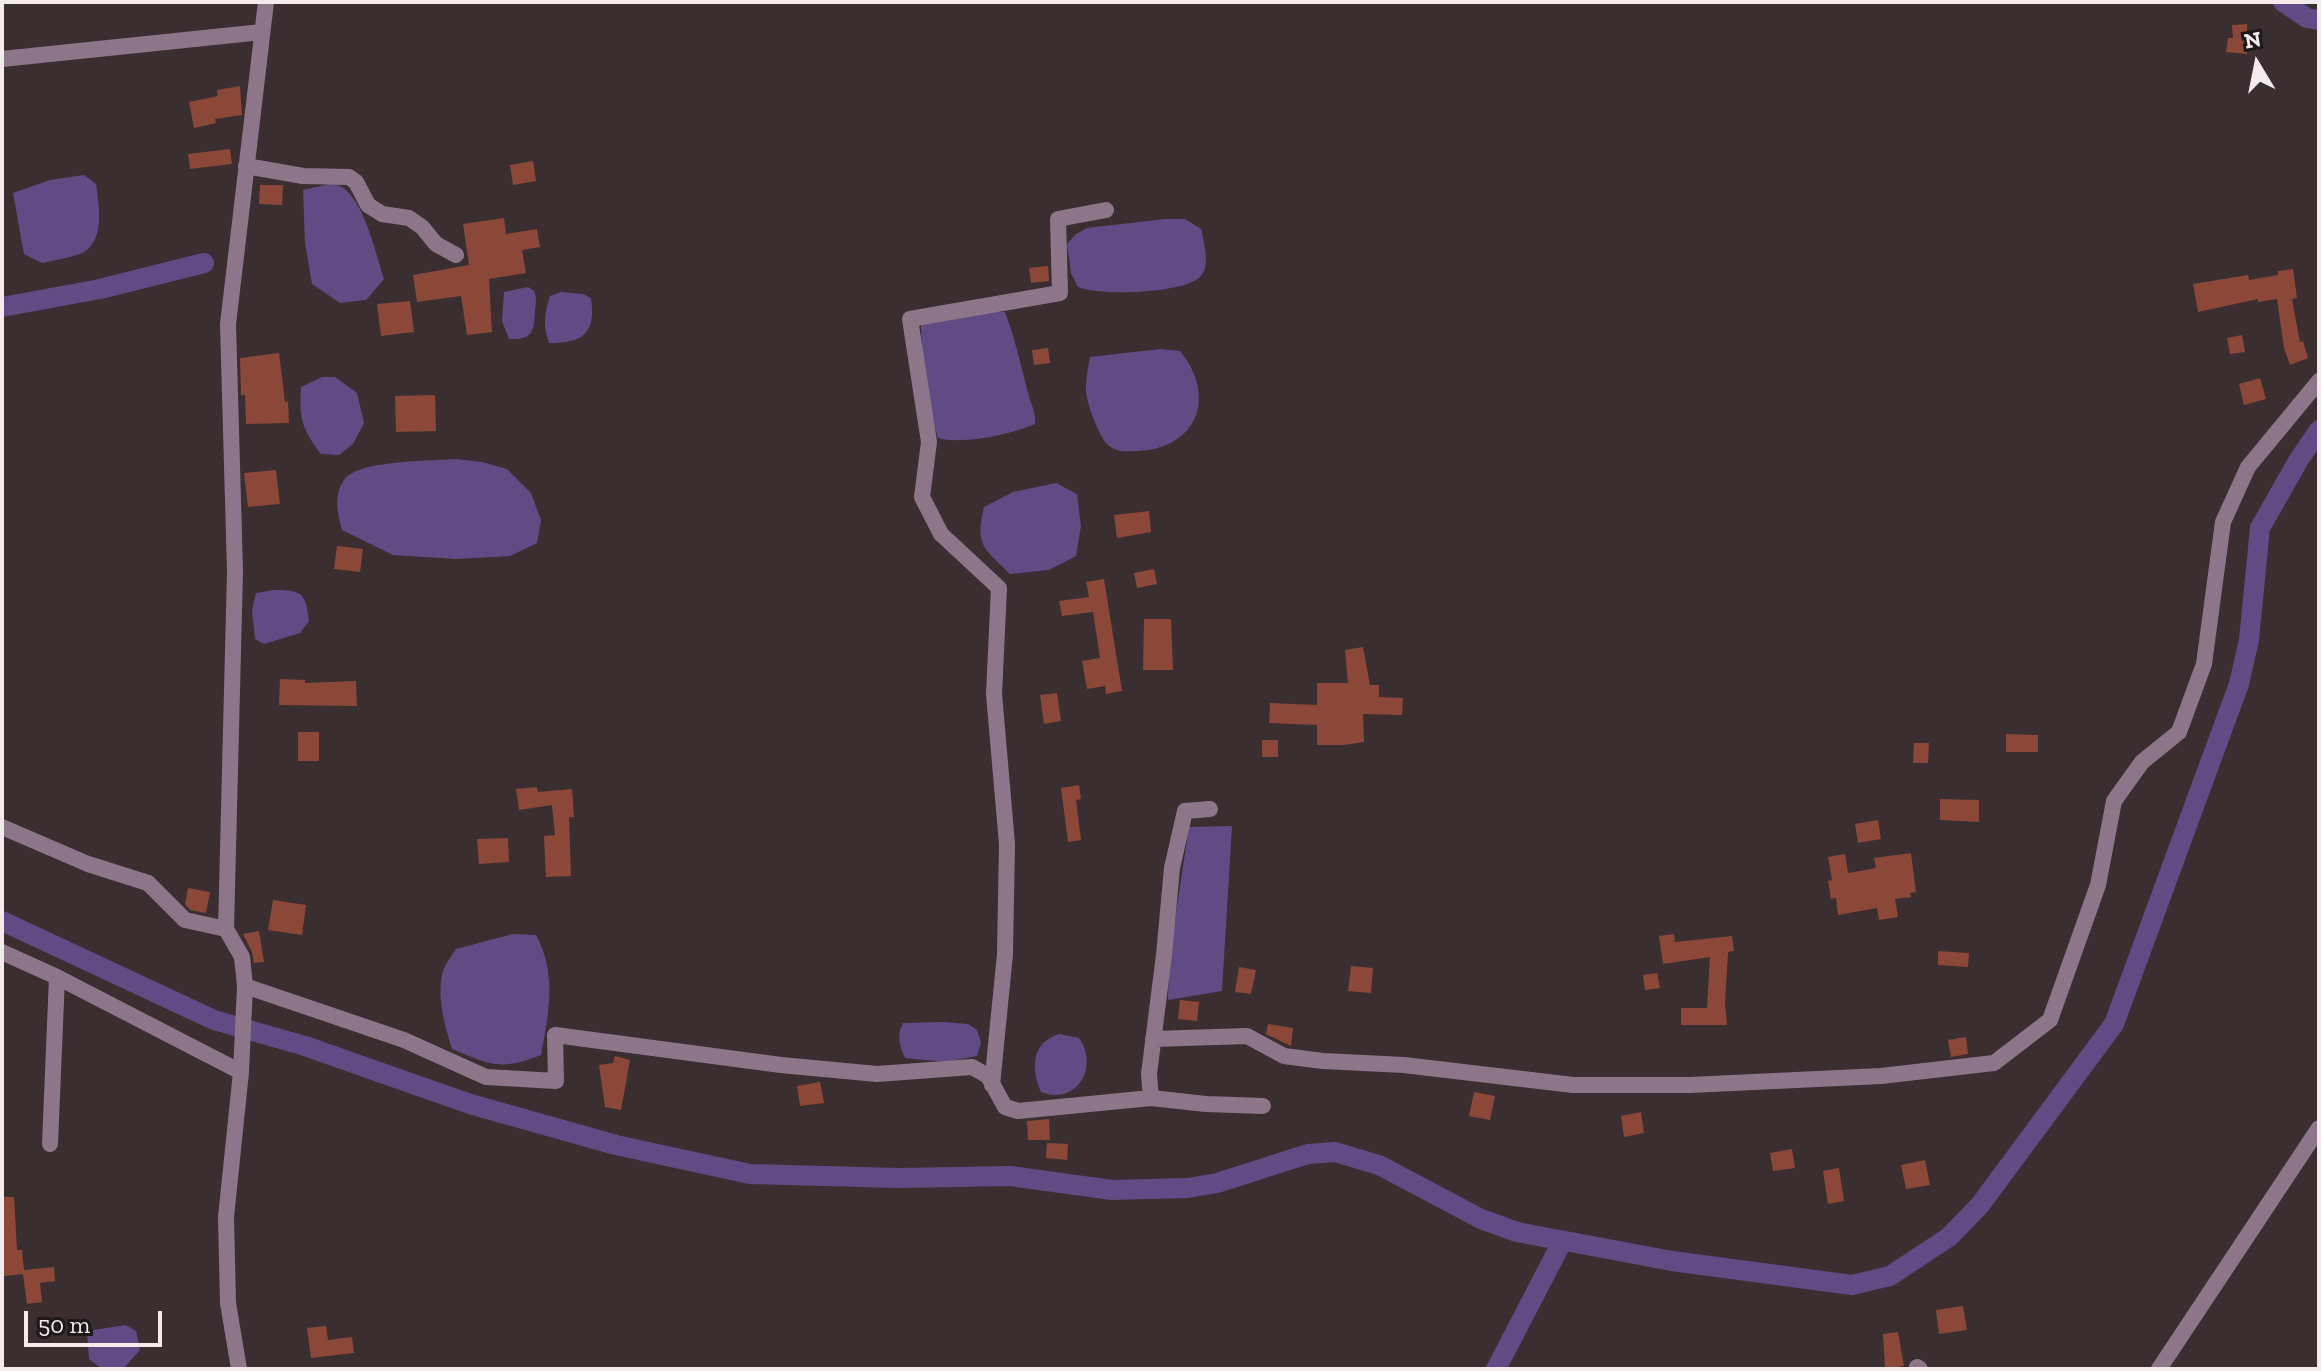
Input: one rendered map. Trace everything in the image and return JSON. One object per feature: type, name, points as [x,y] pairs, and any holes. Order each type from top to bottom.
[{"type":"street","points":[[239,1369],[228,1303],[226,1217],[241,1072],[245,986],[242,957],[226,929],[235,571],[228,324],[266,2]]},
{"type":"street","points":[[2,59],[262,32]]},
{"type":"street","points":[[246,166],[303,176],[349,177],[356,182],[368,205],[382,214],[409,218],[422,227],[436,244],[456,255]]},
{"type":"street","points":[[992,1085],[1005,954],[1007,844],[994,694],[999,588],[941,534],[922,497],[929,442],[910,319],[1060,293],[1058,219],[1106,210]]},
{"type":"street","points":[[1153,1039],[1247,1036],[1284,1056],[1310,1060],[1404,1065],[1573,1085],[1690,1085],[1881,1076],[1994,1063],[2050,1020],[2098,885],[2114,801],[2142,762],[2179,732],[2204,664],[2223,522],[2248,467],[2319,381]]},
{"type":"street","points":[[1151,1098],[1149,1074],[1172,868],[1185,811],[1210,809]]},
{"type":"street","points":[[2,827],[88,864],[148,883],[185,920],[226,929]]},
{"type":"street","points":[[2,952],[241,1072]]},
{"type":"street","points":[[50,1144],[57,977]]},
{"type":"street","points":[[245,986],[404,1040],[486,1077],[556,1081],[555,1035],[781,1065],[877,1074],[972,1067],[988,1076],[1005,1107],[1018,1111],[1151,1098],[1263,1106]]},
{"type":"street","points":[[2159,1369],[2319,1128]]},
{"type":"shaded area","points":[[84,175],[96,184],[99,223],[94,242],[80,254],[42,263],[24,254],[13,193],[50,180]]},
{"type":"shaded area","points":[[330,184],[344,188],[354,199],[374,245],[384,279],[366,300],[340,303],[312,284],[305,243],[303,190]]},
{"type":"shaded area","points":[[1185,219],[1201,229],[1206,261],[1200,277],[1176,287],[1140,292],[1104,292],[1078,287],[1071,273],[1067,244],[1076,234],[1087,228]]},
{"type":"shaded area","points":[[528,287],[534,291],[536,298],[533,329],[528,336],[509,339],[502,321],[504,292]]},
{"type":"shaded area","points":[[561,292],[591,298],[591,320],[585,334],[579,338],[549,343],[545,325],[546,309],[550,296]]},
{"type":"shaded area","points":[[1005,312],[1035,424],[987,437],[960,440],[938,438],[925,382],[921,325]]},
{"type":"shaded area","points":[[1160,349],[1180,351],[1191,368],[1199,402],[1195,417],[1187,430],[1159,448],[1138,451],[1115,449],[1101,434],[1086,394],[1090,357]]},
{"type":"shaded area","points":[[322,377],[335,377],[357,393],[364,423],[353,444],[339,455],[321,454],[301,416],[301,387]]},
{"type":"shaded area","points":[[456,459],[507,469],[531,493],[541,520],[537,543],[510,556],[456,559],[393,555],[342,530],[338,492],[352,473],[379,465]]},
{"type":"shaded area","points":[[1056,483],[1077,494],[1081,526],[1076,556],[1049,570],[1010,574],[993,558],[981,538],[984,507],[1013,492]]},
{"type":"shaded area","points":[[274,590],[301,595],[309,621],[300,633],[264,644],[255,639],[252,610],[256,593]]},
{"type":"shaded area","points":[[1232,826],[1222,991],[1168,1000],[1169,959],[1189,827]]},
{"type":"shaded area","points":[[513,934],[536,935],[543,949],[549,979],[547,1024],[541,1055],[515,1063],[496,1064],[452,1049],[442,1010],[441,980],[445,965],[456,949]]},
{"type":"shaded area","points":[[903,1023],[968,1024],[977,1030],[981,1043],[977,1056],[945,1062],[905,1058],[899,1037]]},
{"type":"shaded area","points":[[1059,1034],[1079,1038],[1087,1060],[1086,1071],[1075,1088],[1054,1095],[1041,1092],[1035,1066],[1038,1050]]},
{"type":"shaded area","points":[[126,1325],[136,1331],[140,1350],[124,1368],[102,1369],[89,1359],[87,1331]]},
{"type":"building","points":[[2247,24],[2247,54],[2226,52],[2228,38],[2233,38],[2232,25]]},
{"type":"building","points":[[240,86],[242,115],[215,119],[216,123],[194,128],[189,102],[218,96],[217,90]]},
{"type":"building","points":[[230,149],[232,164],[190,169],[188,154]]},
{"type":"building","points":[[533,161],[536,181],[513,185],[510,165]]},
{"type":"building","points":[[260,185],[283,185],[282,205],[259,204]]},
{"type":"building","points":[[504,218],[506,234],[537,229],[540,247],[522,250],[526,273],[489,279],[492,332],[467,335],[461,296],[417,302],[413,275],[469,265],[463,224]]},
{"type":"building","points":[[1048,266],[1049,281],[1031,283],[1029,268]]},
{"type":"building","points":[[2293,269],[2297,298],[2292,299],[2300,342],[2303,341],[2308,358],[2290,365],[2284,348],[2277,299],[2258,302],[2258,299],[2198,312],[2193,284],[2248,275],[2249,280]]},
{"type":"building","points":[[410,301],[414,332],[381,336],[377,304]]},
{"type":"building","points":[[2242,335],[2245,352],[2230,354],[2227,338]]},
{"type":"building","points":[[1048,348],[1050,363],[1034,365],[1032,350]]},
{"type":"building","points":[[279,353],[289,423],[246,424],[240,358]]},
{"type":"building","points":[[2260,378],[2266,399],[2244,405],[2239,384]]},
{"type":"building","points":[[435,395],[436,431],[396,432],[395,396]]},
{"type":"building","points":[[276,470],[280,504],[248,507],[244,473]]},
{"type":"building","points":[[1149,511],[1151,532],[1117,538],[1114,515]]},
{"type":"building","points":[[337,546],[363,549],[360,572],[334,569]]},
{"type":"building","points":[[1154,569],[1157,584],[1137,588],[1134,573]]},
{"type":"building","points":[[1104,579],[1122,691],[1106,694],[1105,686],[1087,689],[1082,661],[1100,658],[1093,612],[1062,616],[1059,601],[1089,597],[1086,582]]},
{"type":"building","points":[[1144,619],[1171,619],[1173,670],[1143,670]]},
{"type":"building","points":[[1363,647],[1370,685],[1379,685],[1379,697],[1403,698],[1402,715],[1363,714],[1364,742],[1344,745],[1317,745],[1317,725],[1269,723],[1270,703],[1317,705],[1317,683],[1348,683],[1345,650]]},
{"type":"building","points":[[280,679],[305,680],[305,683],[356,681],[357,706],[279,705]]},
{"type":"building","points":[[1057,693],[1061,721],[1044,724],[1040,695]]},
{"type":"building","points":[[298,732],[319,732],[319,761],[298,761]]},
{"type":"building","points":[[2006,734],[2038,735],[2038,752],[2006,752]]},
{"type":"building","points":[[1262,740],[1278,740],[1278,757],[1262,757]]},
{"type":"building","points":[[1914,743],[1929,743],[1928,763],[1913,763]]},
{"type":"building","points":[[1079,785],[1081,799],[1076,800],[1081,840],[1068,842],[1061,788]]},
{"type":"building","points":[[537,787],[538,792],[572,789],[574,817],[569,817],[571,876],[546,877],[544,836],[555,835],[552,805],[519,810],[516,789]]},
{"type":"building","points":[[1940,799],[1979,800],[1979,822],[1940,820]]},
{"type":"building","points":[[1878,820],[1881,839],[1858,843],[1855,824]]},
{"type":"building","points":[[508,838],[509,862],[479,864],[477,839]]},
{"type":"building","points":[[1911,853],[1916,892],[1910,893],[1911,897],[1895,899],[1898,917],[1879,920],[1877,908],[1838,915],[1836,898],[1831,899],[1828,857],[1845,854],[1848,873],[1876,868],[1874,858]]},
{"type":"building","points":[[188,888],[210,892],[206,913],[190,910],[185,904]]},
{"type":"building","points":[[273,900],[306,905],[302,935],[268,930]]},
{"type":"building","points":[[259,931],[264,962],[254,963],[243,934]]},
{"type":"building","points":[[1674,934],[1675,942],[1732,936],[1734,951],[1728,952],[1725,1003],[1727,1025],[1681,1025],[1681,1008],[1707,1008],[1710,957],[1663,964],[1659,936]]},
{"type":"building","points":[[1938,951],[1969,953],[1968,967],[1938,965]]},
{"type":"building","points":[[1351,966],[1373,968],[1371,993],[1348,991]]},
{"type":"building","points":[[1239,967],[1256,970],[1251,994],[1235,992]]},
{"type":"building","points":[[1657,973],[1660,988],[1645,990],[1643,975]]},
{"type":"building","points":[[1180,1000],[1199,1002],[1197,1021],[1178,1019]]},
{"type":"building","points":[[1268,1024],[1293,1028],[1291,1046],[1266,1034]]},
{"type":"building","points":[[1966,1037],[1968,1054],[1951,1057],[1948,1040]]},
{"type":"building","points":[[615,1056],[630,1060],[621,1110],[605,1107],[599,1065],[613,1063]]},
{"type":"building","points":[[820,1082],[824,1103],[800,1106],[797,1086]]},
{"type":"building","points":[[1474,1092],[1495,1096],[1490,1120],[1469,1116]]},
{"type":"building","points":[[1641,1112],[1644,1133],[1624,1137],[1621,1116]]},
{"type":"building","points":[[1049,1119],[1050,1140],[1028,1140],[1027,1121]]},
{"type":"building","points":[[1047,1143],[1068,1144],[1067,1160],[1046,1158]]},
{"type":"building","points":[[1792,1149],[1795,1168],[1773,1171],[1770,1153]]},
{"type":"building","points":[[1925,1160],[1930,1185],[1906,1189],[1901,1165]]},
{"type":"building","points":[[1839,1168],[1844,1201],[1828,1204],[1823,1171]]},
{"type":"building","points":[[2,1197],[14,1197],[17,1250],[22,1250],[24,1270],[54,1267],[55,1281],[40,1283],[42,1302],[27,1304],[23,1274],[4,1276]]},
{"type":"building","points":[[1963,1306],[1967,1330],[1939,1334],[1936,1310]]},
{"type":"building","points":[[326,1326],[328,1340],[352,1337],[354,1353],[311,1358],[307,1328]]},
{"type":"building","points":[[1898,1332],[1904,1366],[1885,1369],[1883,1334]]},
{"type":"waterway","points":[[2283,2],[2307,18],[2319,20]]},
{"type":"waterway","points":[[2,307],[100,289],[204,263]]},
{"type":"waterway","points":[[2,921],[214,1020],[305,1046],[470,1104],[616,1145],[750,1174],[899,1178],[1010,1176],[1112,1190],[1188,1188],[1217,1183],[1308,1154],[1335,1152],[1379,1165],[1481,1219],[1517,1232],[1672,1261],[1852,1285],[1890,1276],[1949,1237],[1980,1205],[2114,1024],[2239,684],[2249,640],[2260,528],[2319,430]]},
{"type":"waterway","points":[[1496,1369],[1562,1242]]}]
